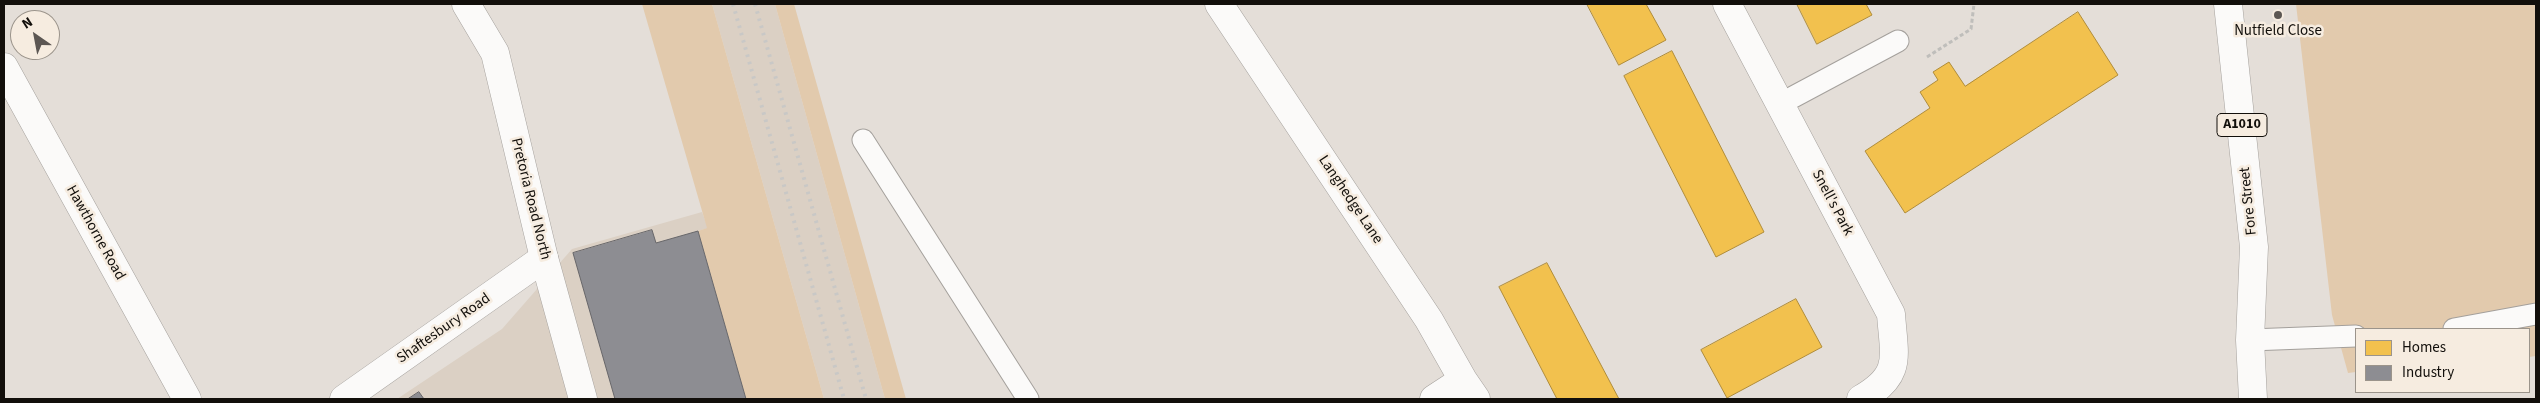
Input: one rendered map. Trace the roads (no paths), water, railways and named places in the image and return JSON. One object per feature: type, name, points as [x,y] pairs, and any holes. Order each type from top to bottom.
[{"type":"street","name":"Pretoria Road North","points":[[466,4],[495,53],[544,258],[583,399]]},
{"type":"street","name":"Langhedge Lane","points":[[1219,4],[1429,320],[1470,390]]},
{"type":"street","name":"Snell's Park","points":[[1727,4],[1891,314],[1893,370],[1878,390],[1861,399]]},
{"type":"street","name":"Fore Street","points":[[2228,4],[2254,246],[2250,340],[2252,399]]},
{"type":"street","name":"Hawthorne Road","points":[[4,67],[187,399]]},
{"type":"street","name":"Shaftesbury Road","points":[[344,399],[544,258]]},
{"type":"street","points":[[1434,399],[1470,390]]},
{"type":"lane","points":[[1780,104],[1898,41]]},
{"type":"lane","points":[[863,140],[1028,399]]},
{"type":"lane","points":[[2459,328],[2536,314]]},
{"type":"lane","points":[[2250,340],[2355,336]]},
{"type":"railway","points":[[733,4],[844,399]]},
{"type":"railway","points":[[755,4],[866,399]]},
{"type":"place","name":"Nutfield Close","points":[[2278,15]]}]
